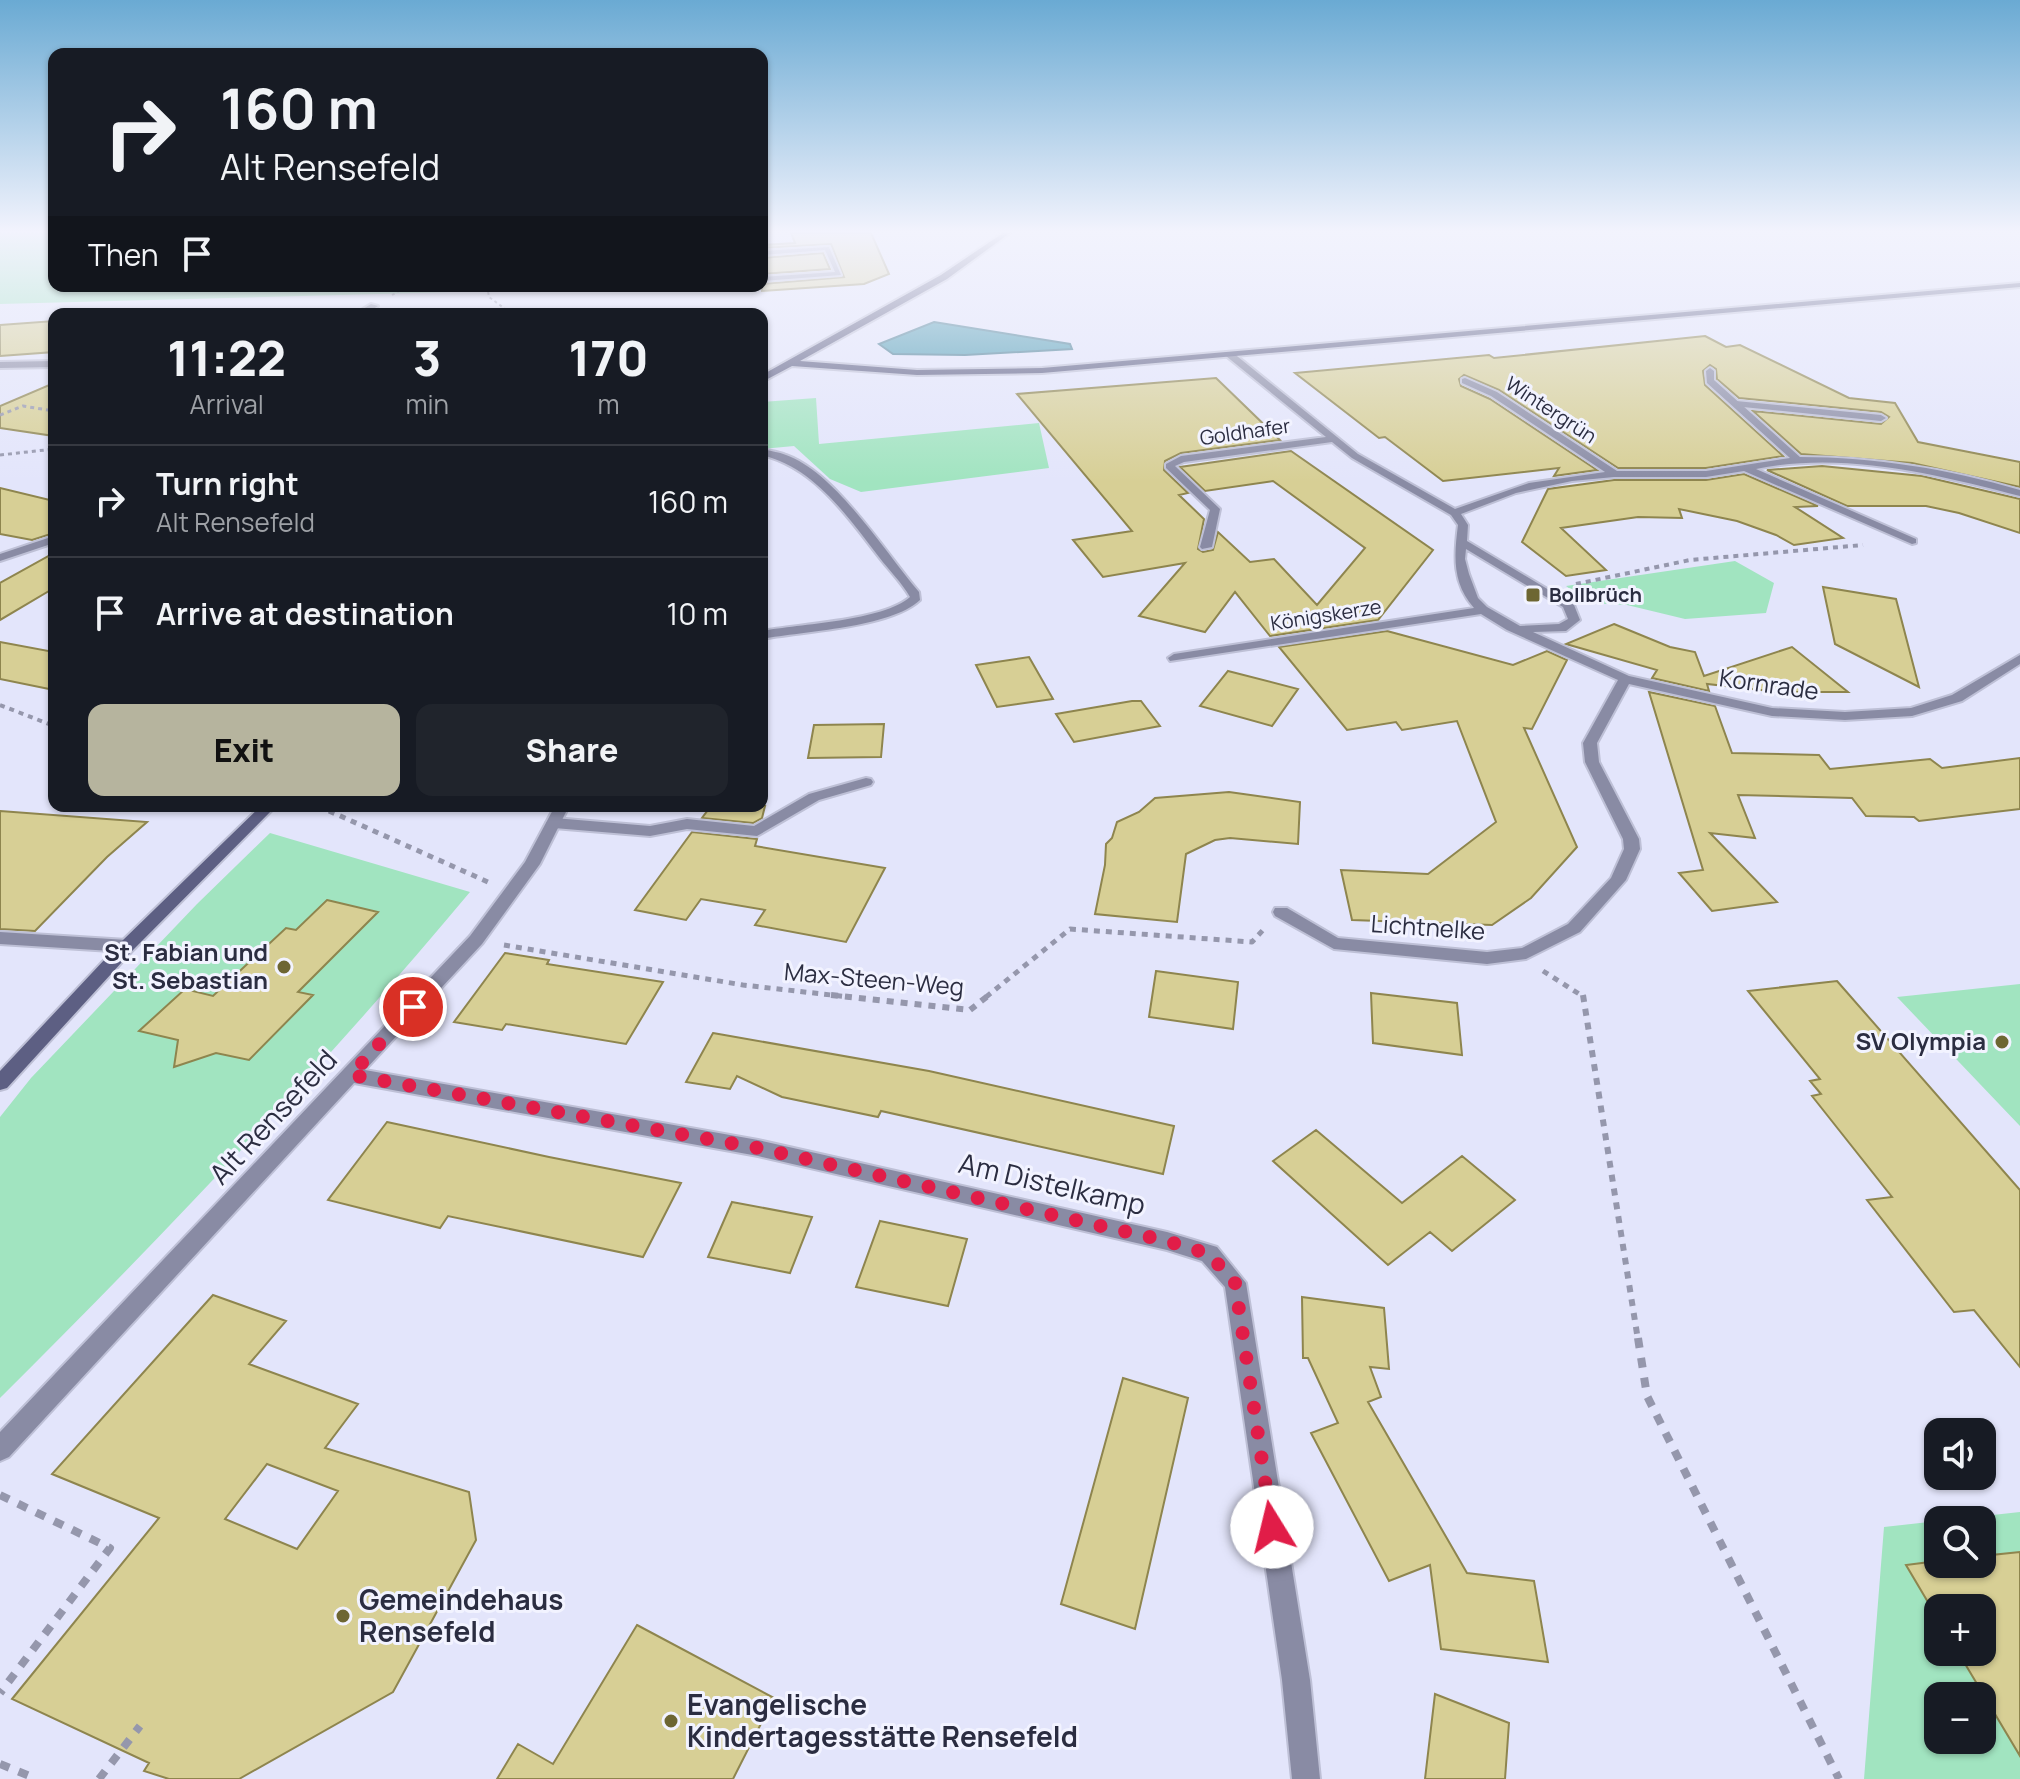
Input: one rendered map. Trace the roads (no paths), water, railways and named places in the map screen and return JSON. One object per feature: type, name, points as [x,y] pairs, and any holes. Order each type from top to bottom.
[{"type":"street","points":[[768,376],[875,316]]},
{"type":"street","points":[[792,363],[866,371],[963,373],[1229,354],[1664,316]]},
{"type":"street","points":[[1229,354],[1333,439],[1383,473],[1455,513],[1527,485],[1615,474],[1709,474],[1798,460],[1924,471],[1961,477],[2020,493]]},
{"type":"street","points":[[0,365],[48,364]]},
{"type":"street","points":[[1710,371],[1710,381],[1798,460]]},
{"type":"street","name":"Wintergrün","points":[[1465,381],[1494,394],[1615,474]]},
{"type":"street","points":[[1736,404],[1881,418]]},
{"type":"street","name":"Goldhafer","points":[[1206,547],[1215,509],[1169,466],[1181,459],[1333,439]]},
{"type":"street","points":[[768,453],[786,456],[808,470],[874,540],[890,567],[916,598],[908,608],[898,612],[768,634]]},
{"type":"street","points":[[1747,468],[1912,541]]},
{"type":"street","name":"Kornrade","points":[[1455,513],[1463,525],[1459,559],[1463,574],[1473,599],[1483,610],[1511,627],[1625,679],[1772,712],[1845,716],[1912,712],[1957,698],[2020,659]]},
{"type":"street","points":[[0,558],[48,541]]},
{"type":"street","name":"Kornrade","points":[[1463,543],[1568,605],[1574,620],[1562,628],[1540,631],[1511,627]]},
{"type":"street","name":"Königskerze","points":[[1174,658],[1483,610]]},
{"type":"street","name":"Lichtnelke","points":[[1281,912],[1334,943],[1487,958],[1526,953],[1574,928],[1618,880],[1632,849],[1631,839],[1592,762],[1590,743],[1625,679]]},
{"type":"street","points":[[558,814],[650,831],[687,824],[757,831],[814,797],[866,782]]},
{"type":"street","points":[[0,1083],[127,946],[263,812]]},
{"type":"street","name":"Alt Rensefeld","points":[[0,1449],[476,940],[532,864],[558,814]]},
{"type":"street","points":[[0,938],[127,946]]},
{"type":"street","name":"Am Distelkamp","points":[[351,1075],[758,1148],[1167,1241],[1209,1254],[1235,1283],[1296,1680],[1306,1779]]},
{"type":"water","points":[[934,322],[1070,344],[1072,349],[965,355],[893,354],[879,344]]},
{"type":"place","name":"Bollbrüch","points":[[1533,595]]},
{"type":"place","name":"St. Fabian und St. Sebastian","points":[[284,967]]},
{"type":"place","name":"SV Olympia","points":[[2002,1042]]},
{"type":"place","name":"Gemeindehaus Rensefeld","points":[[343,1616]]},
{"type":"place","name":"Evangelische Kindertagesstätte Rensefeld","points":[[671,1721]]}]
